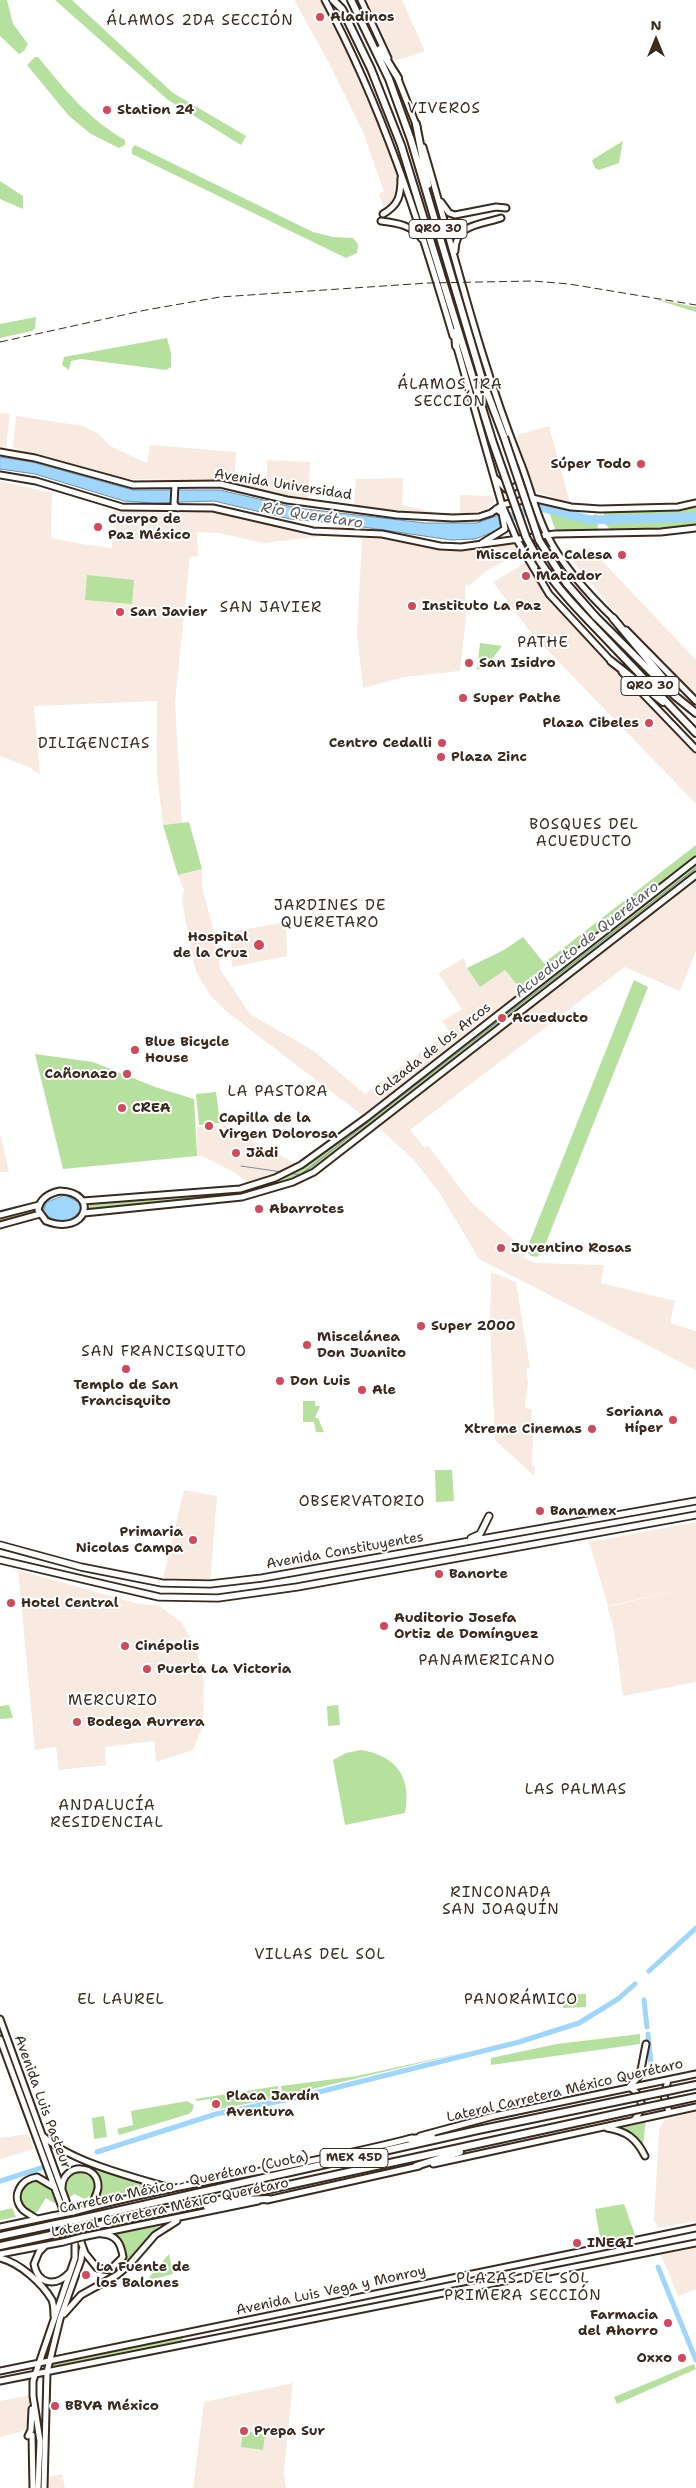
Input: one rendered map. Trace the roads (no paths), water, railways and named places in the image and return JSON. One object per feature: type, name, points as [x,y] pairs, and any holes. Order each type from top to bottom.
[{"type":"highway","points":[[333,0],[342,9]]},
{"type":"highway","name":"QRO 30","points":[[352,2],[371,38],[389,79],[428,196],[482,379],[542,545],[566,583],[595,616],[675,696],[696,713]]},
{"type":"highway","name":"QRO 30","points":[[342,9],[371,69],[401,145],[492,440],[526,537],[553,583],[696,733]]},
{"type":"highway","points":[[371,38],[398,78]]},
{"type":"highway","points":[[416,124],[428,180],[428,196]]},
{"type":"highway","points":[[451,306],[456,346]]},
{"type":"highway","points":[[613,618],[622,631],[648,658],[675,696]]},
{"type":"highway","points":[[611,661],[651,695],[673,709]]},
{"type":"highway","name":"Carretera México - Querétaro (Cuota)","points":[[0,2236],[478,2130],[696,2085]]},
{"type":"highway","name":"Carretera México - Querétaro (Cuota)","points":[[0,2246],[696,2097]]},
{"type":"highway","points":[[410,2139],[478,2130]]},
{"type":"highway","points":[[416,2166],[489,2142]]},
{"type":"highway","points":[[178,2209],[268,2199]]},
{"type":"main road","points":[[325,0],[365,78],[401,172],[425,242],[502,505],[517,540],[550,594],[611,661],[696,749]]},
{"type":"main road","name":"QRO 30","points":[[338,0],[342,9]]},
{"type":"main road","points":[[361,0],[398,78],[416,124],[504,420],[547,535],[560,557],[613,618],[696,702]]},
{"type":"main road","points":[[383,214],[393,209],[399,200],[401,172]]},
{"type":"main road","points":[[438,196],[452,215],[496,207],[506,208]]},
{"type":"main road","points":[[457,264],[455,245],[463,229],[501,218]]},
{"type":"main road","points":[[381,221],[405,225],[416,231],[425,242]]},
{"type":"main road","name":"Avenida Universidad","points":[[0,452],[35,458],[117,482],[175,488],[230,485],[287,500],[397,515],[467,518],[485,515],[502,505]]},
{"type":"main road","points":[[493,475],[506,489],[521,484],[520,460]]},
{"type":"main road","points":[[0,475],[36,481],[117,506],[214,508],[314,531],[382,534],[440,546],[461,547],[547,535],[604,534],[696,528]]},
{"type":"main road","points":[[175,488],[174,503],[178,508]]},
{"type":"main road","points":[[502,505],[532,498],[571,507],[593,509],[678,507],[696,504]]},
{"type":"main road","points":[[478,545],[505,529],[502,513],[496,509]]},
{"type":"main road","points":[[537,574],[533,556],[538,549],[546,548],[560,557]]},
{"type":"main road","name":"Calzada de los Arcos","points":[[83,1201],[240,1189],[276,1178],[302,1165],[363,1120],[551,971],[695,862]]},
{"type":"main road","name":"Calzada de los Arcos","points":[[84,1213],[242,1197],[293,1182],[314,1172],[696,875]]},
{"type":"main road","points":[[635,908],[637,915],[642,917]]},
{"type":"main road","points":[[363,1120],[375,1124]]},
{"type":"main road","points":[[0,1215],[39,1205],[52,1192],[60,1190],[68,1191],[83,1201],[84,1213],[75,1223],[66,1226],[56,1225],[46,1221],[40,1214],[39,1205]]},
{"type":"main road","points":[[0,1225],[40,1214]]},
{"type":"main road","name":"Avenida Constituyentes","points":[[0,1545],[81,1567],[162,1583],[210,1584],[262,1578],[696,1501]]},
{"type":"main road","name":"Avenida Constituyentes","points":[[0,1560],[159,1597],[218,1598],[297,1587],[696,1515]]},
{"type":"main road","points":[[462,1542],[480,1534],[489,1516]]},
{"type":"main road","name":"Avenida Luis Pasteur","points":[[0,2019],[82,2247],[89,2260],[97,2268],[110,2270],[123,2257],[121,2245],[113,2237],[94,2234]]},
{"type":"main road","name":"Avenida Luis Pasteur","points":[[0,2039],[75,2243],[76,2251],[72,2271],[57,2319]]},
{"type":"main road","points":[[623,2090],[638,2079],[646,2044]]},
{"type":"main road","name":"Lateral Carretera México Querétaro","points":[[0,2227],[170,2188],[273,2170],[410,2139],[494,2116],[696,2074]]},
{"type":"main road","points":[[668,2080],[664,2096],[669,2112]]},
{"type":"main road","points":[[631,2088],[640,2097],[642,2103],[641,2110],[634,2120]]},
{"type":"main road","name":"Lateral Carretera México Querétaro","points":[[0,2254],[183,2218],[416,2166],[604,2128],[696,2107]]},
{"type":"main road","points":[[604,2128],[627,2133],[640,2146],[645,2156]]},
{"type":"main road","points":[[41,2135],[53,2146],[64,2151],[114,2171],[170,2188]]},
{"type":"main road","points":[[62,2193],[62,2183],[65,2174],[74,2169],[85,2169],[94,2175],[98,2184],[90,2207]]},
{"type":"main road","points":[[37,2219],[21,2207],[17,2197],[19,2187],[27,2180],[37,2177],[54,2187]]},
{"type":"main road","points":[[57,2319],[81,2295],[117,2275],[129,2265],[155,2235],[183,2218]]},
{"type":"main road","name":"Avenida Luis Vega y Monroy","points":[[0,2371],[696,2228]]},
{"type":"main road","name":"Avenida Luis Vega y Monroy","points":[[0,2381],[696,2243]]},
{"type":"main road","points":[[45,2246],[39,2252],[34,2264],[39,2278],[46,2282],[57,2282],[72,2271]]},
{"type":"main road","points":[[33,2488],[30,2435],[35,2374],[81,2260],[82,2247]]},
{"type":"main road","points":[[0,2258],[11,2261],[39,2284],[53,2302],[57,2319],[47,2372],[44,2488]]},
{"type":"main road","points":[[265,2316],[268,2328]]},
{"type":"main road","points":[[185,2333],[188,2344]]},
{"type":"main road","points":[[33,2396],[40,2441],[38,2488]]},
{"type":"water","name":"Río Querétaro","points":[[0,457],[32,462],[133,490],[220,490],[297,508],[425,523],[477,523],[499,515],[504,528],[475,539],[451,540],[343,524],[290,519],[214,501],[153,503],[124,501],[35,474],[0,469]]},
{"type":"water","points":[[65,1195],[80,1203],[81,1210],[77,1215],[63,1221],[53,1219],[43,1212],[46,1203]]},
{"type":"waterway","points":[[499,521],[540,507],[591,520],[696,517]]},
{"type":"waterway","name":"Acueducto de Querétaro","points":[[289,1173],[300,1175],[696,868]]},
{"type":"waterway","name":"Acueducto de Querétaro","points":[[241,1166],[282,1172]]},
{"type":"waterway","points":[[649,1971],[696,1928]]},
{"type":"waterway","points":[[97,2152],[216,2114],[295,2098],[519,2042],[579,2023],[618,1999],[635,1984]]},
{"type":"waterway","points":[[644,2000],[647,2027]]},
{"type":"waterway","points":[[648,2034],[651,2064]]},
{"type":"waterway","points":[[0,2181],[41,2168]]},
{"type":"waterway","points":[[658,2267],[696,2360]]},
{"type":"railway","points":[[0,342],[146,310],[220,297],[428,283],[533,281],[569,284],[696,305]]},
{"type":"place","name":"Aladinos","points":[[320,17]]},
{"type":"place","name":"Station 24","points":[[107,110]]},
{"type":"place","name":"Súper Todo","points":[[641,464]]},
{"type":"place","name":"Cuerpo de Paz México","points":[[98,527]]},
{"type":"place","name":"Miscelánea Calesa","points":[[622,555]]},
{"type":"place","name":"Matador","points":[[526,576]]},
{"type":"place","name":"Instituto La Paz","points":[[412,606]]},
{"type":"place","name":"San Javier","points":[[120,612]]},
{"type":"place","name":"San Isidro","points":[[469,663]]},
{"type":"place","name":"Super Pathe","points":[[463,698]]},
{"type":"place","name":"Plaza Cibeles","points":[[649,723]]},
{"type":"place","name":"Centro Cedalli","points":[[442,743]]},
{"type":"place","name":"Plaza Zinc","points":[[441,757]]},
{"type":"place","name":"Hospital de la Cruz","points":[[259,945]]},
{"type":"place","name":"Acueducto","points":[[502,1018]]},
{"type":"place","name":"Blue Bicycle House","points":[[135,1050]]},
{"type":"place","name":"Cañonazo","points":[[127,1074]]},
{"type":"place","name":"CREA","points":[[122,1108]]},
{"type":"place","name":"Capilla de la Virgen Dolorosa","points":[[209,1126]]},
{"type":"place","name":"Jädi","points":[[236,1153]]},
{"type":"place","name":"Abarrotes","points":[[259,1209]]},
{"type":"place","name":"Juventino Rosas","points":[[501,1248]]},
{"type":"place","name":"Super 2000","points":[[421,1326]]},
{"type":"place","name":"Miscelánea Don Juanito","points":[[307,1345]]},
{"type":"place","name":"Templo de San Francisquito","points":[[126,1369]]},
{"type":"place","name":"Don Luis","points":[[280,1381]]},
{"type":"place","name":"Ale","points":[[362,1390]]},
{"type":"place","name":"Soriana Híper","points":[[673,1420]]},
{"type":"place","name":"Xtreme Cinemas","points":[[592,1429]]},
{"type":"place","name":"Banamex","points":[[540,1511]]},
{"type":"place","name":"Primaria Nicolas Campa","points":[[193,1540]]},
{"type":"place","name":"Banorte","points":[[439,1574]]},
{"type":"place","name":"Hotel Central","points":[[11,1603]]},
{"type":"place","name":"Auditorio Josefa Ortiz de Domínguez","points":[[384,1626]]},
{"type":"place","name":"Cinépolis","points":[[125,1646]]},
{"type":"place","name":"Puerta La Victoria","points":[[147,1669]]},
{"type":"place","name":"Bodega Aurrera","points":[[77,1722]]},
{"type":"place","name":"Placa Jardín Aventura","points":[[216,2104]]},
{"type":"place","name":"INEGI","points":[[577,2243]]},
{"type":"place","name":"La Fuente de los Balones","points":[[86,2275]]},
{"type":"place","name":"Farmacia del Ahorro","points":[[668,2323]]},
{"type":"place","name":"Oxxo","points":[[682,2358]]},
{"type":"place","name":"BBVA México","points":[[55,2406]]},
{"type":"place","name":"Prepa Sur","points":[[244,2431]]},
{"type":"district","name":"ÁLAMOS 2DA SECCIÓN","points":[[200,21]]},
{"type":"district","name":"VIVEROS","points":[[444,109]]},
{"type":"district","name":"ÁLAMOS 1RA SECCIÓN","points":[[450,394]]},
{"type":"district","name":"SAN JAVIER","points":[[271,608]]},
{"type":"district","name":"PATHE","points":[[543,643]]},
{"type":"district","name":"DILIGENCIAS","points":[[94,744]]},
{"type":"district","name":"BOSQUES DEL ACUEDUCTO","points":[[584,834]]},
{"type":"district","name":"JARDINES DE QUERETARO","points":[[330,914]]},
{"type":"district","name":"LA PASTORA","points":[[278,1092]]},
{"type":"district","name":"SAN FRANCISQUITO","points":[[164,1352]]},
{"type":"district","name":"OBSERVATORIO","points":[[362,1502]]},
{"type":"district","name":"PANAMERICANO","points":[[487,1661]]},
{"type":"district","name":"MERCURIO","points":[[113,1701]]},
{"type":"district","name":"LAS PALMAS","points":[[576,1790]]},
{"type":"district","name":"ANDALUCÍA RESIDENCIAL","points":[[107,1814]]},
{"type":"district","name":"RINCONADA SAN JOAQUÍN","points":[[501,1902]]},
{"type":"district","name":"VILLAS DEL SOL","points":[[320,1955]]},
{"type":"district","name":"EL LAUREL","points":[[121,2000]]},
{"type":"district","name":"PANORÁMICO","points":[[521,2000]]},
{"type":"district","name":"PLAZAS DEL SOL PRIMERA SECCIÓN","points":[[523,2288]]}]
